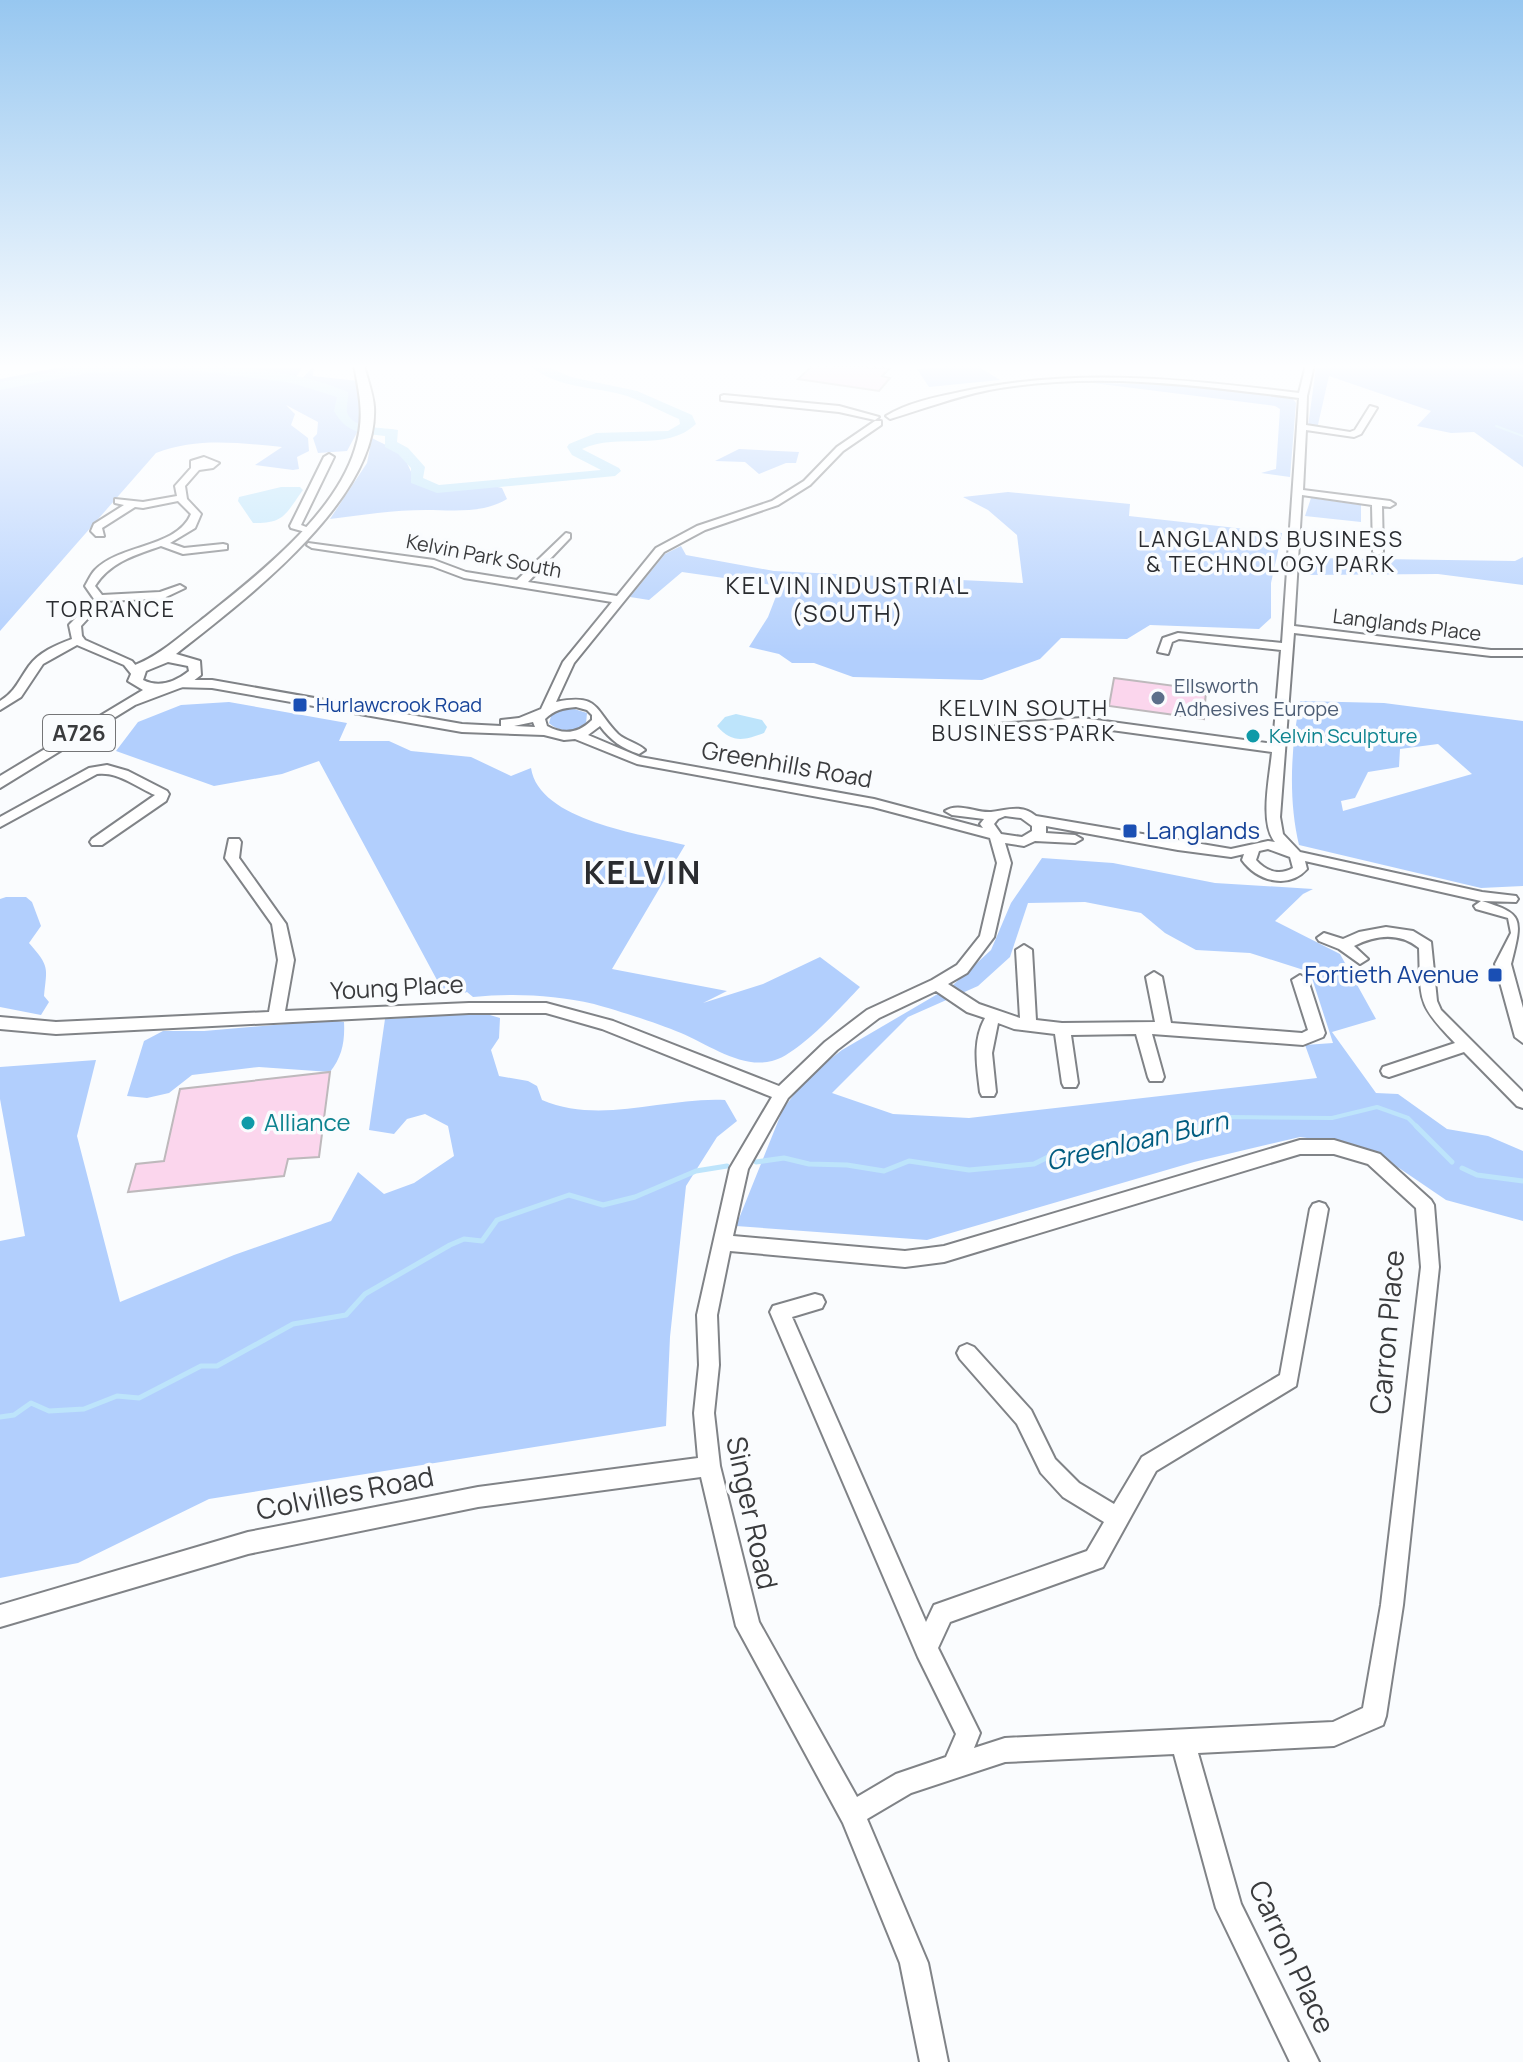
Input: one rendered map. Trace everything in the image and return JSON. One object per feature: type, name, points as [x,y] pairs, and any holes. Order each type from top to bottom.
[{"type":"main road","name":"A726","points":[[0,771],[121,697],[156,660],[199,629],[310,538],[355,461]]},
{"type":"main road","name":"A726","points":[[0,783],[130,702],[194,675],[185,648],[199,629]]},
{"type":"main road","points":[[156,660],[189,661]]},
{"type":"main road","name":"A726","points":[[137,678],[161,688]]},
{"type":"street","points":[[100,598],[90,586],[103,566],[180,534],[196,518],[193,509],[181,498],[180,486],[198,461]]},
{"type":"street","points":[[310,538],[295,526],[327,461]]},
{"type":"street","points":[[546,731],[539,723],[562,683],[562,675],[569,662],[660,550],[701,528],[775,503],[807,483],[828,461]]},
{"type":"street","points":[[1297,873],[1301,864],[1281,843],[1273,827],[1300,461]]},
{"type":"street","points":[[1298,492],[1390,504]]},
{"type":"street","points":[[100,534],[96,531],[98,526],[131,505],[181,498]]},
{"type":"street","points":[[118,501],[131,505]]},
{"type":"street","points":[[1377,502],[1378,552]]},
{"type":"street","points":[[520,584],[566,536]]},
{"type":"street","name":"Kelvin Park South","points":[[310,538],[342,549],[434,563],[464,575],[619,600]]},
{"type":"street","points":[[159,542],[177,550],[223,547]]},
{"type":"street","points":[[204,550],[203,555],[212,563]]},
{"type":"street","points":[[137,678],[133,666],[79,640],[75,625],[100,598],[160,599],[180,588]]},
{"type":"street","name":"Langlands Place","points":[[1287,629],[1491,653],[1523,653]]},
{"type":"street","points":[[1164,652],[1167,640],[1178,636],[1287,647]]},
{"type":"street","points":[[0,706],[21,693],[30,672],[44,657],[79,640]]},
{"type":"street","points":[[117,659],[156,660]]},
{"type":"street","points":[[189,661],[219,676],[419,712],[500,723],[520,722],[566,704],[585,705]]},
{"type":"street","points":[[562,683],[585,705]]},
{"type":"street","points":[[178,684],[212,684],[462,728],[546,731]]},
{"type":"street","name":"Greenhills Road","points":[[585,705],[615,738],[648,753],[875,793],[970,815],[993,816],[1011,812],[1035,820]]},
{"type":"street","points":[[577,735],[591,729],[599,717]]},
{"type":"street","points":[[999,728],[1082,722],[1278,749]]},
{"type":"street","name":"Greenhills Road","points":[[546,731],[558,735],[577,735],[637,760],[874,803],[994,836],[1030,840]]},
{"type":"street","points":[[0,823],[94,771],[107,769],[162,794],[159,801],[97,842]]},
{"type":"street","points":[[993,816],[987,824],[994,836]]},
{"type":"street","points":[[1004,863],[1040,829],[1035,820]]},
{"type":"street","points":[[1035,820],[1231,853],[1275,846],[1293,853],[1482,897],[1516,910]]},
{"type":"street","points":[[1258,870],[1249,860],[1254,848],[1273,827]]},
{"type":"street","name":"Singer Road","points":[[934,2062],[914,1963],[852,1814],[748,1626],[709,1466],[704,1413],[709,1365],[707,1315],[739,1168],[782,1094],[831,1046],[873,1014],[962,969],[987,937],[1004,863],[994,836]]},
{"type":"street","points":[[1030,840],[1063,837],[1258,870],[1274,876],[1333,873],[1516,910]]},
{"type":"street","points":[[234,842],[232,858],[279,924],[286,960],[276,1018]]},
{"type":"street","points":[[1516,910],[1518,941],[1503,964],[1523,1037]]},
{"type":"street","points":[[1344,945],[1364,933],[1383,932],[1405,934],[1422,941],[1426,946],[1429,1001],[1441,1021],[1523,1102]]},
{"type":"street","points":[[1324,938],[1344,945],[1360,959]]},
{"type":"street","points":[[1024,950],[1028,1025]]},
{"type":"street","points":[[1154,977],[1164,1028]]},
{"type":"street","points":[[937,984],[973,1008],[1028,1025],[1062,1029],[1164,1028],[1303,1039],[1317,1033],[1300,980]]},
{"type":"street","name":"Young Place","points":[[0,1023],[56,1028],[469,1008],[546,1008],[607,1025],[782,1094]]},
{"type":"street","points":[[988,1092],[982,1044],[984,1032],[994,1017]]},
{"type":"street","points":[[1062,1029],[1070,1083]]},
{"type":"street","points":[[1143,1029],[1156,1077]]},
{"type":"street","points":[[1389,1071],[1466,1045]]},
{"type":"street","name":"Carron Place","points":[[723,1243],[905,1259],[944,1254],[1300,1147],[1334,1147],[1374,1159],[1425,1205],[1430,1267],[1392,1605],[1374,1716],[1334,1734],[1005,1750],[905,1783],[852,1814]]},
{"type":"street","points":[[926,1649],[942,1613],[1095,1559],[1149,1464],[1289,1380],[1319,1209]]},
{"type":"street","points":[[815,1302],[780,1312],[926,1649],[968,1733],[955,1766]]},
{"type":"street","points":[[967,1353],[1024,1417],[1048,1466],[1071,1490],[1118,1518]]},
{"type":"street","name":"Colvilles Road","points":[[0,1616],[248,1543],[478,1497],[709,1466]]},
{"type":"street","name":"Carron Place","points":[[1182,1740],[1229,1908],[1305,2062]]},
{"type":"shaded area","points":[[0,461],[149,461],[0,631]]},
{"type":"shaded area","points":[[261,461],[298,461],[299,469],[293,470],[255,465]]},
{"type":"shaded area","points":[[405,461],[417,481],[426,488],[444,491],[502,488],[507,499],[478,509],[402,511],[330,519],[367,463]]},
{"type":"shaded area","points":[[722,461],[796,461],[759,474],[745,462]]},
{"type":"shaded area","points":[[1277,461],[1291,461],[1290,477],[1261,473],[1276,469]]},
{"type":"shaded area","points":[[281,487],[300,487],[303,490],[284,516],[272,522],[253,523],[238,501],[239,497]]},
{"type":"shaded area","points":[[1008,492],[1130,504],[1129,516],[1282,533],[1271,583],[1271,618],[1259,629],[1150,625],[1127,639],[1061,638],[1040,659],[982,680],[853,677],[814,663],[792,663],[779,654],[749,647],[768,617],[780,586],[682,572],[649,600],[630,597],[665,554],[681,546],[686,555],[774,571],[1023,583],[1017,535],[988,510],[963,497]]},
{"type":"shaded area","points":[[1311,498],[1361,505],[1361,522],[1305,516]]},
{"type":"shaded area","points":[[1523,557],[1523,585],[1438,574],[1302,575],[1303,560],[1312,558],[1515,561]]},
{"type":"shaded area","points":[[1300,701],[1384,703],[1523,721],[1523,886],[1481,888],[1299,845],[1292,791]],"holes":[[[1438,744],[1472,774],[1343,811],[1341,801],[1355,798],[1368,772],[1399,767],[1400,749]]]},
{"type":"shaded area","points":[[229,702],[347,723],[339,741],[389,741],[411,751],[471,757],[511,776],[531,768],[538,786],[552,801],[572,813],[619,830],[685,845],[612,969],[727,991],[703,1003],[763,984],[820,957],[860,987],[794,1050],[761,1063],[737,1059],[671,1029],[594,1004],[534,996],[473,997],[467,992],[456,996],[444,993],[319,761],[282,774],[214,786],[116,751],[138,722],[181,705]]},
{"type":"shaded area","points":[[571,708],[587,713],[586,724],[567,730],[549,723],[552,713]]},
{"type":"shaded area","points":[[736,714],[762,720],[767,727],[764,733],[739,739],[728,736],[717,726],[725,717]]},
{"type":"shaded area","points":[[1042,858],[1113,863],[1215,883],[1313,889],[1303,894],[1275,921],[1340,954],[1376,1019],[1332,1032],[1376,1093],[1398,1094],[1447,1129],[1488,1136],[1523,1151],[1523,1221],[1446,1200],[1399,1168],[1349,1144],[1300,1137],[1194,1162],[927,1240],[736,1226],[783,1109],[808,1076],[842,1050],[953,985],[991,950],[1011,903]],"holes":[[[1085,902],[1141,913],[1165,933],[1196,950],[1250,953],[1310,972],[1333,1043],[1305,1045],[1317,1078],[969,1118],[893,1114],[832,1093],[908,1017],[978,986],[1010,957],[1028,903]]]},
{"type":"shaded area","points":[[26,897],[32,902],[41,926],[29,943],[46,968],[44,996],[49,1002],[41,1015],[0,1007],[0,899]]},
{"type":"shaded area","points":[[483,1013],[500,1018],[499,1038],[491,1050],[499,1076],[528,1081],[537,1086],[542,1100],[564,1107],[610,1110],[725,1100],[737,1121],[717,1137],[686,1186],[670,1337],[666,1426],[209,1499],[78,1563],[0,1578],[0,1241],[25,1236],[0,1099],[0,1067],[96,1060],[77,1136],[120,1302],[234,1255],[331,1221],[358,1172],[384,1194],[414,1183],[454,1156],[448,1126],[425,1114],[407,1119],[394,1134],[369,1130],[385,1019]]},
{"type":"shaded area","points":[[331,1020],[344,1022],[344,1029],[340,1055],[330,1072],[259,1067],[192,1075],[169,1093],[147,1098],[127,1096],[144,1041],[163,1031],[204,1031]]},
{"type":"building","name":"Ellsworth Adhesives Europe","points":[[1114,678],[1206,690],[1204,719],[1109,706]]},
{"type":"building","name":"Alliance","points":[[330,1072],[319,1157],[288,1159],[284,1176],[128,1192],[136,1164],[164,1161],[180,1089]]},
{"type":"waterway","points":[[413,461],[418,467],[416,480],[437,489],[614,471],[595,461]]},
{"type":"waterway","name":"Greenloan Burn","points":[[1196,1128],[1232,1117],[1332,1118],[1377,1107],[1408,1118],[1452,1162]]},
{"type":"waterway","name":"Greenloan Burn","points":[[756,1162],[784,1158],[809,1164],[847,1165],[884,1171],[909,1161],[969,1170],[1034,1164],[1054,1154],[1085,1147],[1119,1149],[1169,1131],[1202,1126]]},
{"type":"waterway","name":"Greenloan Burn","points":[[0,1417],[14,1415],[31,1403],[49,1411],[84,1409],[117,1396],[139,1398],[201,1366],[217,1366],[293,1324],[346,1315],[365,1294],[450,1245],[464,1239],[482,1241],[497,1220],[569,1195],[603,1205],[635,1197],[696,1171],[727,1166]]},
{"type":"waterway","name":"Greenloan Burn","points":[[1462,1168],[1477,1175],[1523,1181]]},
{"type":"place","name":"Ellsworth Adhesives Europe","points":[[1158,698]]},
{"type":"place","name":"Hurlawcrook Road","points":[[300,705]]},
{"type":"place","name":"Kelvin Sculpture","points":[[1253,736]]},
{"type":"place","name":"Langlands","points":[[1130,831]]},
{"type":"place","name":"Fortieth Avenue","points":[[1495,975]]},
{"type":"place","name":"Alliance","points":[[248,1123]]},
{"type":"district","name":"LANGLANDS BUSINESS & TECHNOLOGY PARK","points":[[1271,552]]},
{"type":"district","name":"KELVIN INDUSTRIAL (SOUTH)","points":[[848,600]]},
{"type":"district","name":"TORRANCE","points":[[111,609]]},
{"type":"district","name":"KELVIN SOUTH BUSINESS PARK","points":[[1024,720]]},
{"type":"district","name":"KELVIN","points":[[643,873]]}]
